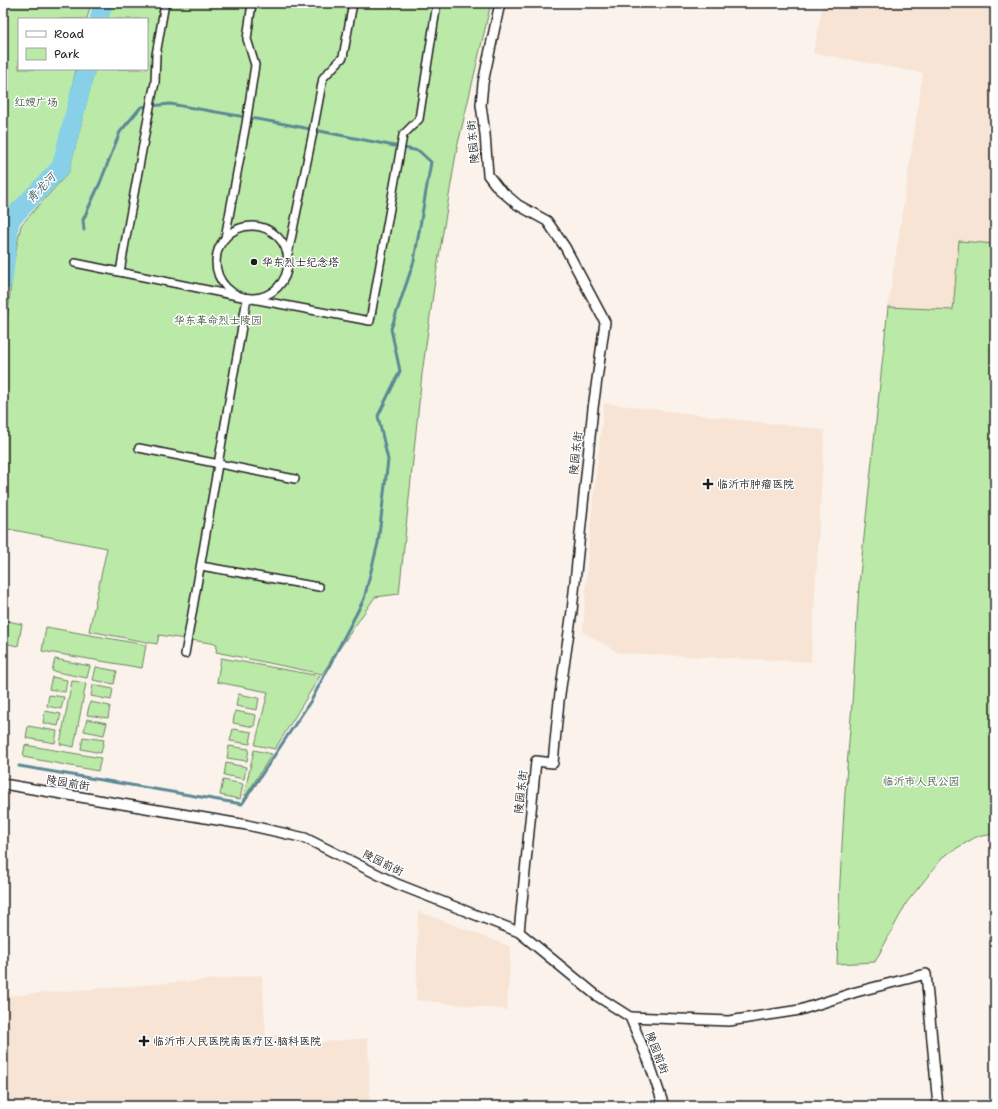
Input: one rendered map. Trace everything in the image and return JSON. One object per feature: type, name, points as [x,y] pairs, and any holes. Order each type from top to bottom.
[{"type":"street","points":[[120,272],[155,83],[156,55],[165,3]]},
{"type":"street","points":[[225,238],[246,124],[255,65],[247,39],[252,3]]},
{"type":"street","points":[[288,254],[276,235],[266,229],[255,226],[244,227],[234,231],[225,238],[219,247],[216,258],[216,269],[226,288],[235,294],[247,298],[257,298],[269,294],[278,287],[285,277],[288,266],[288,254],[323,78],[343,57],[353,3]]},
{"type":"street","points":[[75,263],[370,321],[403,135],[419,119],[437,3]]},
{"type":"street","name":"陵园东街","points":[[500,3],[483,83],[481,105],[488,175],[498,188],[518,205],[547,221],[565,247],[605,322],[593,408],[572,611],[559,701],[553,763],[536,761],[519,932]]},
{"type":"street","points":[[185,654],[247,298]]},
{"type":"street","points":[[139,448],[295,478]]},
{"type":"street","points":[[201,566],[319,587]]},
{"type":"street","name":"陵园前街","points":[[3,784],[247,824],[305,838],[397,884],[519,932],[597,996],[630,1017],[650,1062],[664,1106]]},
{"type":"street","points":[[630,1017],[729,1021],[800,1010],[856,992],[926,974],[938,1106]]},
{"type":"shaded area","points":[[823,3],[981,3],[995,6],[995,244],[959,241],[953,310],[888,307],[923,73],[813,53]]},
{"type":"shaded area","name":"临沂市肿瘤医院","points":[[604,403],[825,430],[811,662],[619,653],[583,632],[589,539]]},
{"type":"shaded area","points":[[418,911],[511,947],[507,1010],[416,1000]]},
{"type":"shaded area","name":"临沂市人民医院南医疗区·脑科医院","points":[[262,975],[266,1036],[284,1034],[285,1045],[368,1038],[370,1106],[3,1106],[3,996]]},
{"type":"green space","name":"红嫂广场","points":[[3,3],[91,3],[87,18],[18,18],[18,70],[76,70],[56,164],[3,214]]},
{"type":"green space","name":"华东革命烈士陵园","points":[[111,3],[491,3],[457,148],[435,280],[422,374],[399,594],[375,597],[322,674],[216,652],[217,644],[159,635],[157,644],[89,631],[107,548],[3,528],[3,358],[13,265],[21,225],[69,172],[95,70],[148,70],[148,18],[107,18]]},
{"type":"green space","name":"临沂市人民公园","points":[[959,241],[995,244],[995,834],[976,837],[945,855],[907,902],[875,962],[837,964],[845,792],[859,585],[888,307],[953,310]]},
{"type":"green space","points":[[3,620],[22,624],[18,646],[3,643]]},
{"type":"green space","points":[[46,627],[146,645],[142,668],[42,651]]},
{"type":"green space","points":[[221,658],[320,676],[275,749],[255,745],[268,692],[217,682]]},
{"type":"green space","points":[[55,659],[90,666],[87,678],[52,671]]},
{"type":"green space","points":[[96,667],[117,671],[114,684],[93,680]]},
{"type":"green space","points":[[52,677],[67,680],[65,692],[49,689]]},
{"type":"green space","points":[[72,681],[86,683],[74,747],[60,744]]},
{"type":"green space","points":[[93,685],[113,689],[111,700],[91,696]]},
{"type":"green space","points":[[238,694],[259,698],[257,710],[236,706]]},
{"type":"green space","points":[[49,695],[64,697],[61,709],[47,706]]},
{"type":"green space","points":[[90,702],[110,706],[108,718],[87,715]]},
{"type":"green space","points":[[45,711],[61,714],[58,726],[43,723]]},
{"type":"green space","points":[[235,711],[256,715],[254,727],[233,723]]},
{"type":"green space","points":[[87,719],[107,723],[104,735],[84,731]]},
{"type":"green space","points":[[28,726],[57,731],[55,743],[26,738]]},
{"type":"green space","points":[[233,729],[252,732],[250,744],[230,741]]},
{"type":"green space","points":[[83,737],[104,740],[101,753],[81,749]]},
{"type":"green space","points":[[25,745],[101,758],[98,771],[23,757]]},
{"type":"green space","points":[[229,746],[249,749],[247,761],[227,758]]},
{"type":"green space","points":[[254,750],[272,754],[246,795],[244,795]]},
{"type":"green space","points":[[226,763],[246,767],[244,779],[224,775]]},
{"type":"green space","points":[[223,780],[243,784],[240,799],[220,795]]},
{"type":"waterway","name":"青龙河","points":[[99,18],[103,3]]},
{"type":"waterway","name":"青龙河","points":[[3,281],[10,220],[61,167],[86,70]]},
{"type":"waterway","points":[[19,766],[242,804],[312,699],[364,599],[378,543],[388,460],[378,416],[400,371],[391,329],[414,261],[431,162],[419,151],[285,124],[170,104],[141,107],[120,132],[100,183],[83,220],[84,230]]},
{"type":"place","name":"华东烈士纪念塔","points":[[254,262]]},
{"type":"place","name":"临沂市肿瘤医院","points":[[708,484]]},
{"type":"place","name":"临沂市人民医院南医疗区·脑科医院","points":[[144,1041]]}]
